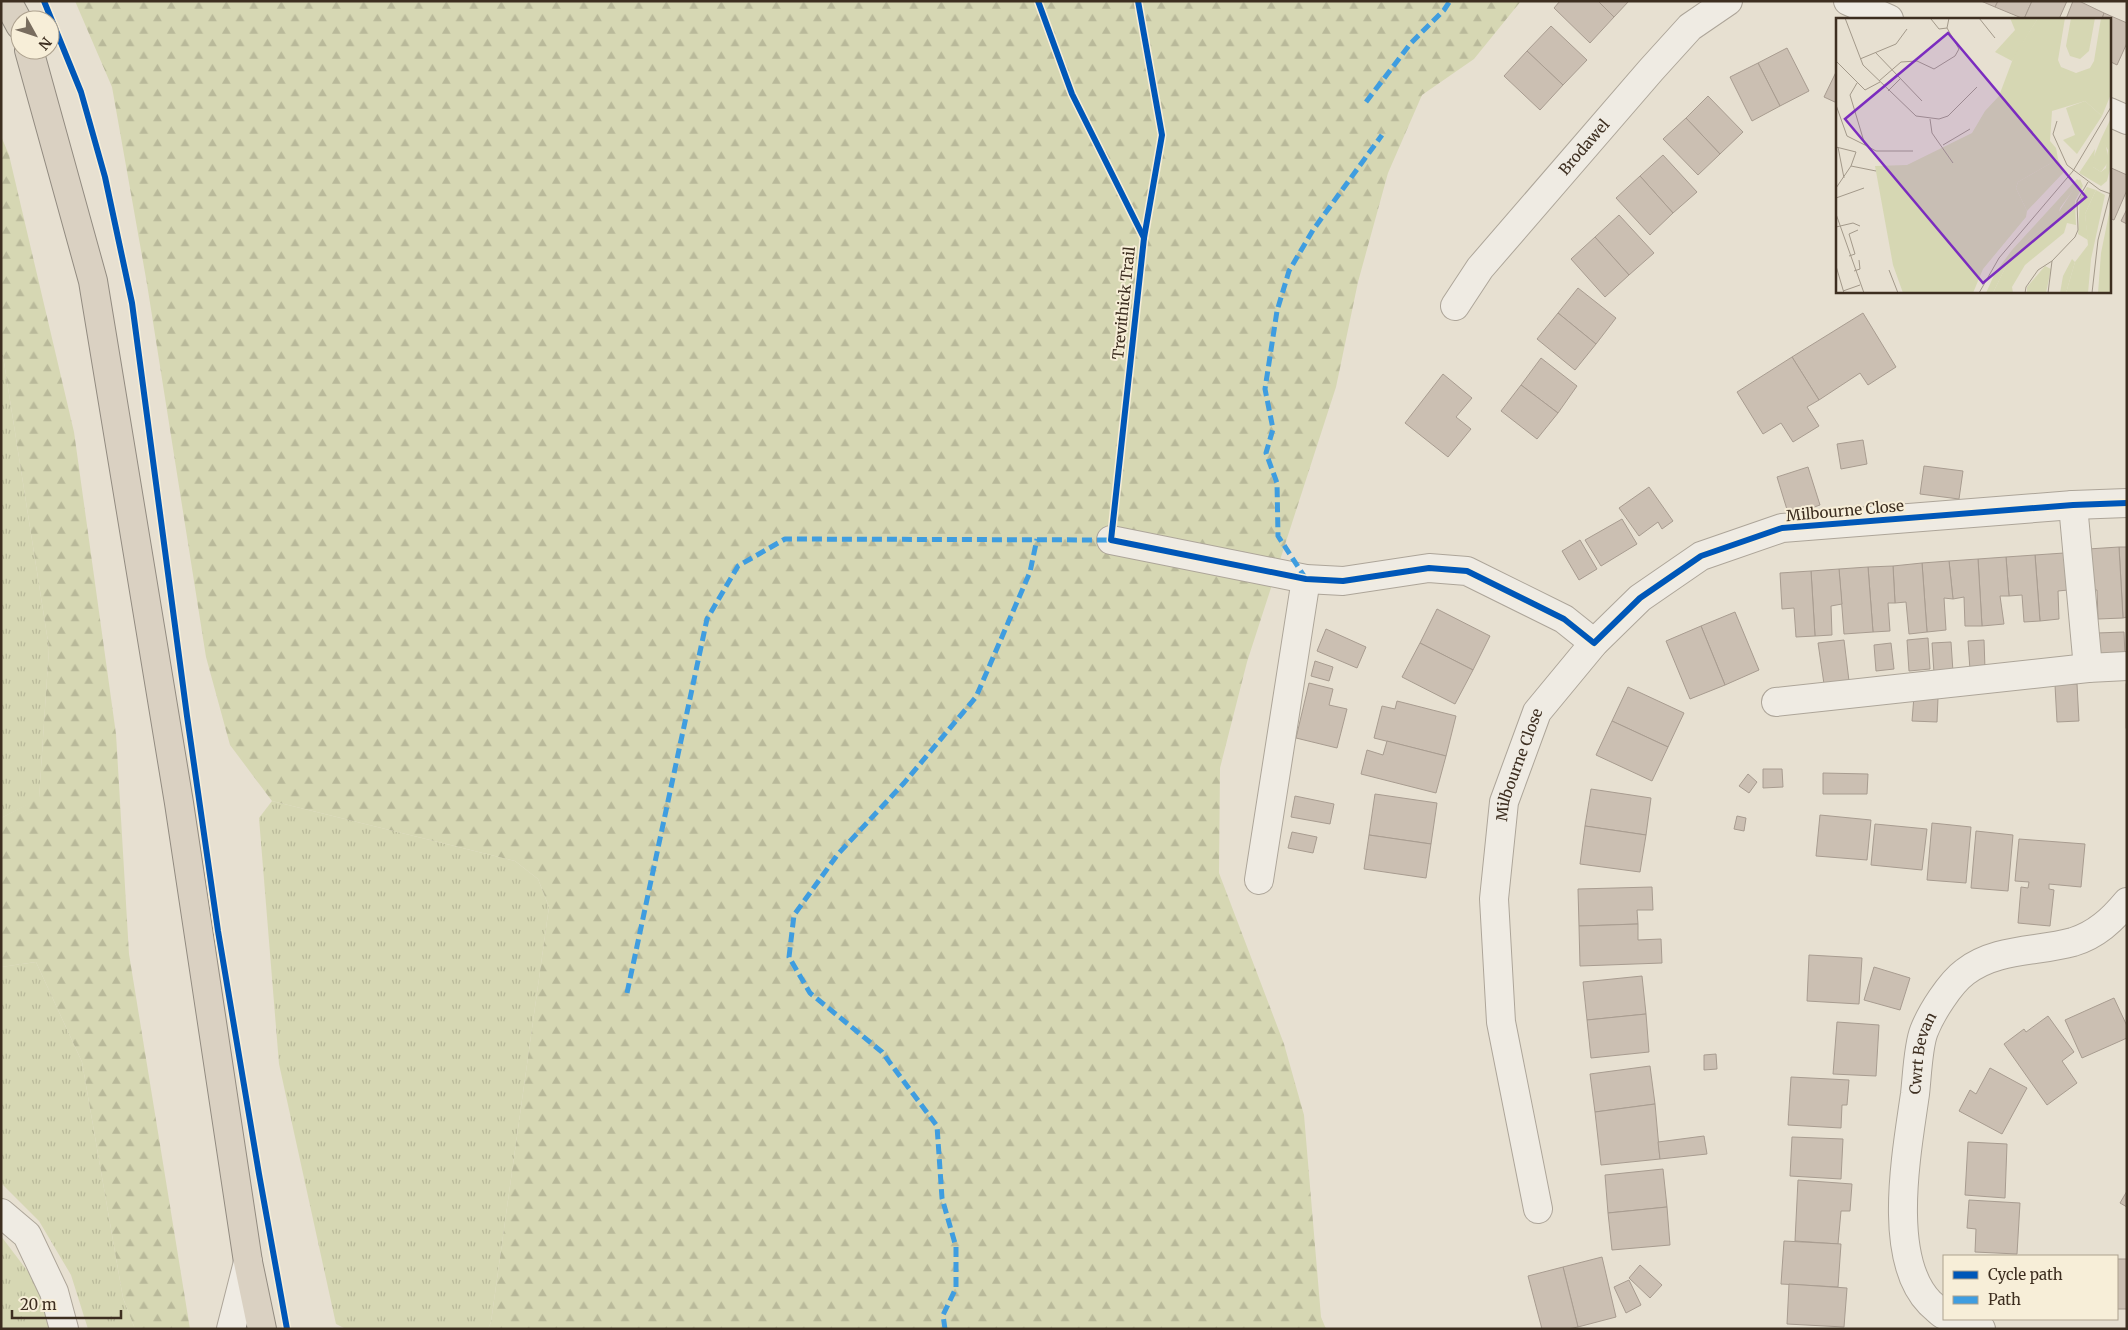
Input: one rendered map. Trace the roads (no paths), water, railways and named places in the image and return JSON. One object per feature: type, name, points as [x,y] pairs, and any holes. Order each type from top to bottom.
[{"type":"highway","points":[[32,60],[93,280],[179,803],[248,1262],[262,1329]]},
{"type":"street","name":"Brodawel","points":[[1455,306],[1480,268],[1650,70],[1690,28],[1728,1]]},
{"type":"street","points":[[1848,1],[1887,18]]},
{"type":"street","points":[[2110,112],[2127,120]]},
{"type":"street","name":"Milbourne Close","points":[[1538,1209],[1501,1022],[1494,899],[1504,802],[1538,712],[1594,643],[1640,598],[1701,556],[1782,528],[2127,502]]},
{"type":"street","points":[[2073,505],[2088,668]]},
{"type":"street","points":[[1111,540],[1306,579],[1343,581],[1429,568],[1467,571],[1564,620],[1594,643]]},
{"type":"street","points":[[1259,880],[1306,579]]},
{"type":"street","points":[[1776,702],[2088,668],[2127,666]]},
{"type":"street","name":"Cwrt Bevan","points":[[1943,1314],[1923,1295],[1909,1265],[1904,1238],[1903,1179],[1924,1032],[1944,995],[1964,972],[1994,957],[2074,942],[2097,931],[2113,918],[2127,902]]},
{"type":"street","points":[[1,1213],[26,1235],[54,1292],[64,1329]]},
{"type":"street","points":[[231,1329],[248,1262]]},
{"type":"street","points":[[1957,1320],[1981,1329]]}]
